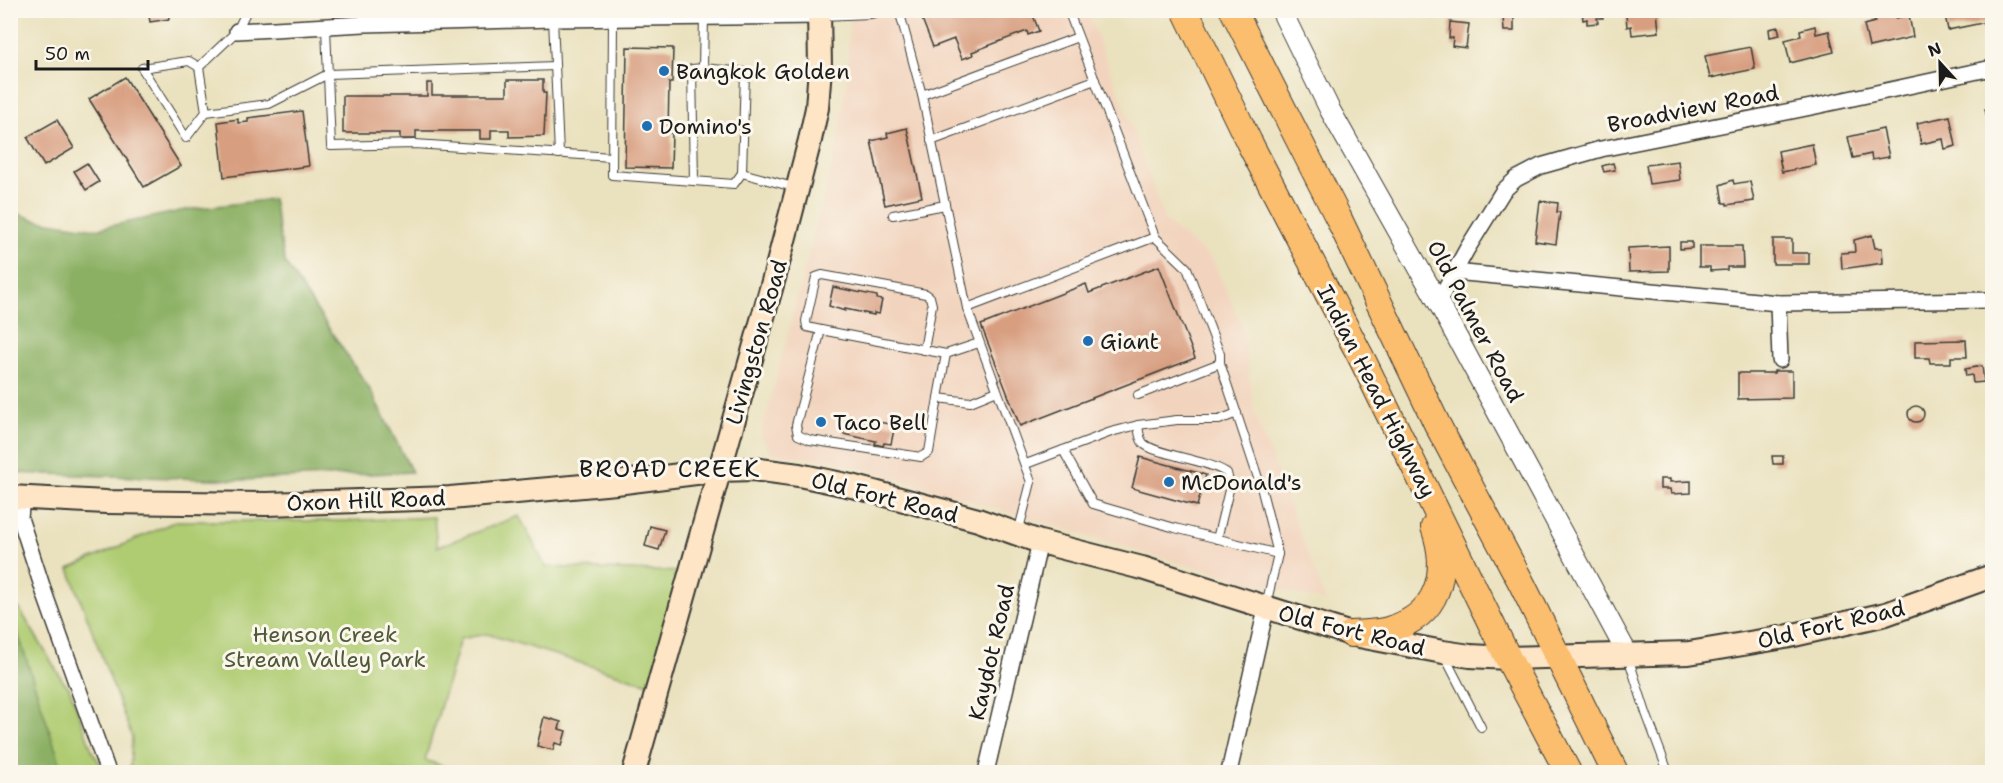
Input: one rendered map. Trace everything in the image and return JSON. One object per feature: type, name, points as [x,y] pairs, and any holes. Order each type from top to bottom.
[{"type":"highway","name":"Indian Head Highway","points":[[1185,10],[1249,142],[1363,361],[1508,658],[1568,772]]},
{"type":"highway","name":"Indian Head Highway","points":[[1233,10],[1338,217],[1437,424],[1522,584],[1615,772]]},
{"type":"highway","points":[[1351,634],[1388,630],[1419,614],[1432,600],[1440,580],[1442,560],[1438,536],[1413,464]]},
{"type":"main road","name":"Livingston Road","points":[[634,772],[798,189],[817,108],[820,13]]},
{"type":"main road","name":"Old Fort Road","points":[[720,470],[753,469],[811,477],[856,487],[978,520],[1040,542],[1142,568],[1351,634],[1470,656],[1558,658],[1689,653],[1785,637],[1886,614],[1992,576]]},
{"type":"main road","name":"Oxon Hill Road","points":[[16,497],[106,502],[267,504],[450,498],[615,483],[720,470]]},
{"type":"street","name":"Old Palmer Road","points":[[1281,10],[1330,110],[1438,302],[1628,655]]},
{"type":"street","points":[[237,31],[326,28],[364,17],[513,16],[613,19],[820,13]]},
{"type":"street","name":"Broadview Road","points":[[1438,302],[1503,191],[1516,179],[1541,166],[1601,149],[1992,68]]},
{"type":"street","points":[[1454,272],[1778,303],[1992,300]]},
{"type":"street","points":[[1778,303],[1780,360]]},
{"type":"street","points":[[16,497],[20,518],[42,586],[108,772]]},
{"type":"street","name":"Kaydot Road","points":[[986,772],[1040,542]]},
{"type":"street","points":[[1229,772],[1266,609]]},
{"type":"lane","points":[[199,67],[237,31],[247,10]]},
{"type":"lane","points":[[820,13],[871,14],[885,10]]},
{"type":"lane","points":[[899,10],[922,95],[967,308],[1031,482],[1017,534]]},
{"type":"lane","points":[[1068,10],[1155,237],[1187,268],[1220,354],[1220,363],[1261,487],[1278,554],[1266,609]]},
{"type":"lane","points":[[703,68],[704,18]]},
{"type":"lane","points":[[553,19],[560,154]]},
{"type":"lane","points":[[613,19],[612,175],[734,184],[742,173],[745,72],[692,69],[694,181]]},
{"type":"lane","points":[[326,28],[331,146],[415,144],[612,157]]},
{"type":"lane","points":[[922,95],[1078,37]]},
{"type":"lane","points":[[199,67],[189,61],[142,68],[186,138],[206,112],[269,104],[328,74],[555,66]]},
{"type":"lane","points":[[199,67],[206,112]]},
{"type":"lane","points":[[931,141],[1095,80]]},
{"type":"lane","points":[[742,173],[798,189]]},
{"type":"lane","points":[[893,215],[945,205]]},
{"type":"lane","points":[[967,308],[1155,237]]},
{"type":"lane","points":[[924,350],[932,305],[930,297],[926,294],[822,275],[816,277],[806,321],[807,327],[821,330],[924,350],[946,354],[979,343]]},
{"type":"lane","points":[[821,330],[796,425],[798,435],[810,440],[921,457],[929,452],[946,354]]},
{"type":"lane","points":[[1138,395],[1220,363]]},
{"type":"lane","points":[[938,398],[970,402],[997,391]]},
{"type":"lane","points":[[1026,464],[1111,432],[1138,425],[1177,420],[1219,420],[1237,413]]},
{"type":"lane","points":[[1138,425],[1142,442],[1150,448],[1220,468],[1227,473],[1230,486],[1216,539]]},
{"type":"lane","points":[[1063,450],[1093,504],[1278,554]]},
{"type":"lane","points":[[1443,652],[1481,727]]},
{"type":"lane","points":[[1628,655],[1668,772]]},
{"type":"shaded area","points":[[849,11],[1087,11],[1165,221],[1213,260],[1243,330],[1254,411],[1326,602],[1169,560],[835,461],[771,453],[761,436],[837,146],[846,86]]},
{"type":"green space","points":[[273,199],[285,263],[369,388],[412,472],[242,480],[11,473],[11,211],[36,220],[96,229],[185,210]]},
{"type":"green space","name":"Henson Creek Stream Valley Park","points":[[519,516],[546,567],[683,572],[649,684],[487,634],[460,639],[425,760],[461,772],[130,772],[132,737],[69,569],[176,521],[343,521],[434,517],[437,547]]},
{"type":"green space","points":[[19,608],[63,681],[69,687],[93,753],[106,772],[11,772],[11,613]]},
{"type":"green space","points":[[11,612],[63,772],[11,772]]},
{"type":"building","points":[[148,10],[168,10],[169,19],[150,22]]},
{"type":"building","points":[[943,10],[1031,10],[1039,31],[1028,35],[1027,31],[972,52],[973,55],[962,59],[954,39],[933,47],[922,19]]},
{"type":"building","points":[[1582,10],[1602,10],[1603,18],[1597,18],[1598,23],[1587,24],[1587,19],[1583,20]]},
{"type":"building","points":[[1618,10],[1657,10],[1659,32],[1632,35],[1631,26],[1627,27],[1626,15],[1619,15]]},
{"type":"building","points":[[1894,10],[1896,18],[1909,15],[1913,37],[1869,47],[1864,25],[1875,22],[1873,12]]},
{"type":"building","points":[[1944,10],[1991,10],[1992,21],[1948,30]]},
{"type":"building","points":[[1514,15],[1514,31],[1504,31],[1503,16]]},
{"type":"building","points":[[1450,22],[1469,24],[1466,48],[1452,46],[1453,38],[1449,38]]},
{"type":"building","points":[[1815,26],[1816,34],[1829,31],[1834,52],[1790,63],[1785,40],[1801,36],[1800,30]]},
{"type":"building","points":[[1778,27],[1780,35],[1770,37],[1769,29]]},
{"type":"building","points":[[627,47],[673,48],[672,83],[669,83],[668,133],[672,133],[671,168],[625,167]]},
{"type":"building","points":[[1751,47],[1755,69],[1710,78],[1705,56]]},
{"type":"building","points":[[125,77],[181,166],[144,187],[89,99]]},
{"type":"building","points":[[507,80],[543,80],[543,93],[546,93],[544,136],[509,137],[509,130],[491,130],[491,139],[480,139],[480,131],[416,131],[416,139],[400,139],[400,133],[343,133],[343,96],[427,96],[427,83],[432,83],[432,95],[507,95]]},
{"type":"building","points":[[1992,107],[1992,129],[1990,130],[1985,109]]},
{"type":"building","points":[[302,111],[309,166],[224,177],[218,122],[238,119],[238,123],[248,122],[248,118]]},
{"type":"building","points":[[1950,116],[1956,146],[1945,149],[1943,139],[1921,144],[1917,123]]},
{"type":"building","points":[[57,120],[74,148],[44,166],[27,137]]},
{"type":"building","points":[[907,128],[922,197],[885,205],[871,141],[888,137],[887,133]]},
{"type":"building","points":[[1883,129],[1889,157],[1872,160],[1871,154],[1853,158],[1848,137]]},
{"type":"building","points":[[1812,144],[1816,165],[1782,172],[1778,151]]},
{"type":"building","points":[[1678,161],[1680,180],[1649,184],[1646,165]]},
{"type":"building","points":[[87,163],[99,182],[86,190],[74,171]]},
{"type":"building","points":[[1613,163],[1615,170],[1604,172],[1602,166]]},
{"type":"building","points":[[1733,180],[1734,184],[1750,181],[1754,201],[1727,205],[1723,203],[1720,185]]},
{"type":"building","points":[[1540,201],[1558,203],[1557,212],[1560,212],[1556,244],[1535,241]]},
{"type":"building","points":[[1872,235],[1875,248],[1882,248],[1883,263],[1842,269],[1841,253],[1855,252],[1854,240]]},
{"type":"building","points":[[1773,239],[1792,239],[1792,253],[1809,253],[1809,264],[1773,264]]},
{"type":"building","points":[[1680,242],[1692,242],[1692,248],[1680,249]]},
{"type":"building","points":[[1669,246],[1669,271],[1629,272],[1628,248]]},
{"type":"building","points":[[1699,246],[1742,246],[1743,267],[1727,267],[1727,270],[1710,271],[1710,267],[1699,267]]},
{"type":"building","name":"Giant","points":[[1159,266],[1195,358],[1020,426],[981,325],[1086,284],[1089,293]]},
{"type":"building","points":[[833,287],[877,296],[877,299],[882,300],[879,314],[845,309],[845,311],[829,306]]},
{"type":"building","points":[[1966,340],[1967,357],[1951,357],[1951,363],[1930,363],[1929,358],[1915,358],[1915,341]]},
{"type":"building","points":[[1982,366],[1984,382],[1973,383],[1972,375],[1966,376],[1965,369]]},
{"type":"building","points":[[1774,371],[1792,371],[1792,398],[1738,399],[1738,373],[1774,373]]},
{"type":"building","points":[[1916,406],[1922,408],[1924,414],[1922,420],[1916,422],[1910,420],[1908,414],[1910,408]]},
{"type":"building","points":[[846,416],[895,425],[891,444],[884,443],[883,446],[875,444],[876,441],[843,434]]},
{"type":"building","points":[[1772,456],[1783,456],[1783,464],[1773,464]]},
{"type":"building","name":"McDonald's","points":[[1140,457],[1206,475],[1197,506],[1132,488]]},
{"type":"building","points":[[1660,479],[1670,479],[1670,482],[1691,481],[1691,493],[1671,494],[1670,489],[1660,489]]},
{"type":"building","points":[[650,526],[665,530],[659,550],[645,546]]},
{"type":"building","points":[[544,717],[561,722],[559,729],[566,731],[562,745],[555,743],[553,750],[537,746]]},
{"type":"place","name":"Bangkok Golden","points":[[664,71]]},
{"type":"place","name":"Domino's","points":[[647,126]]},
{"type":"place","name":"Giant","points":[[1088,341]]},
{"type":"place","name":"Taco Bell","points":[[821,422]]},
{"type":"place","name":"McDonald's","points":[[1169,482]]},
{"type":"district","name":"BROAD CREEK","points":[[670,469]]}]
